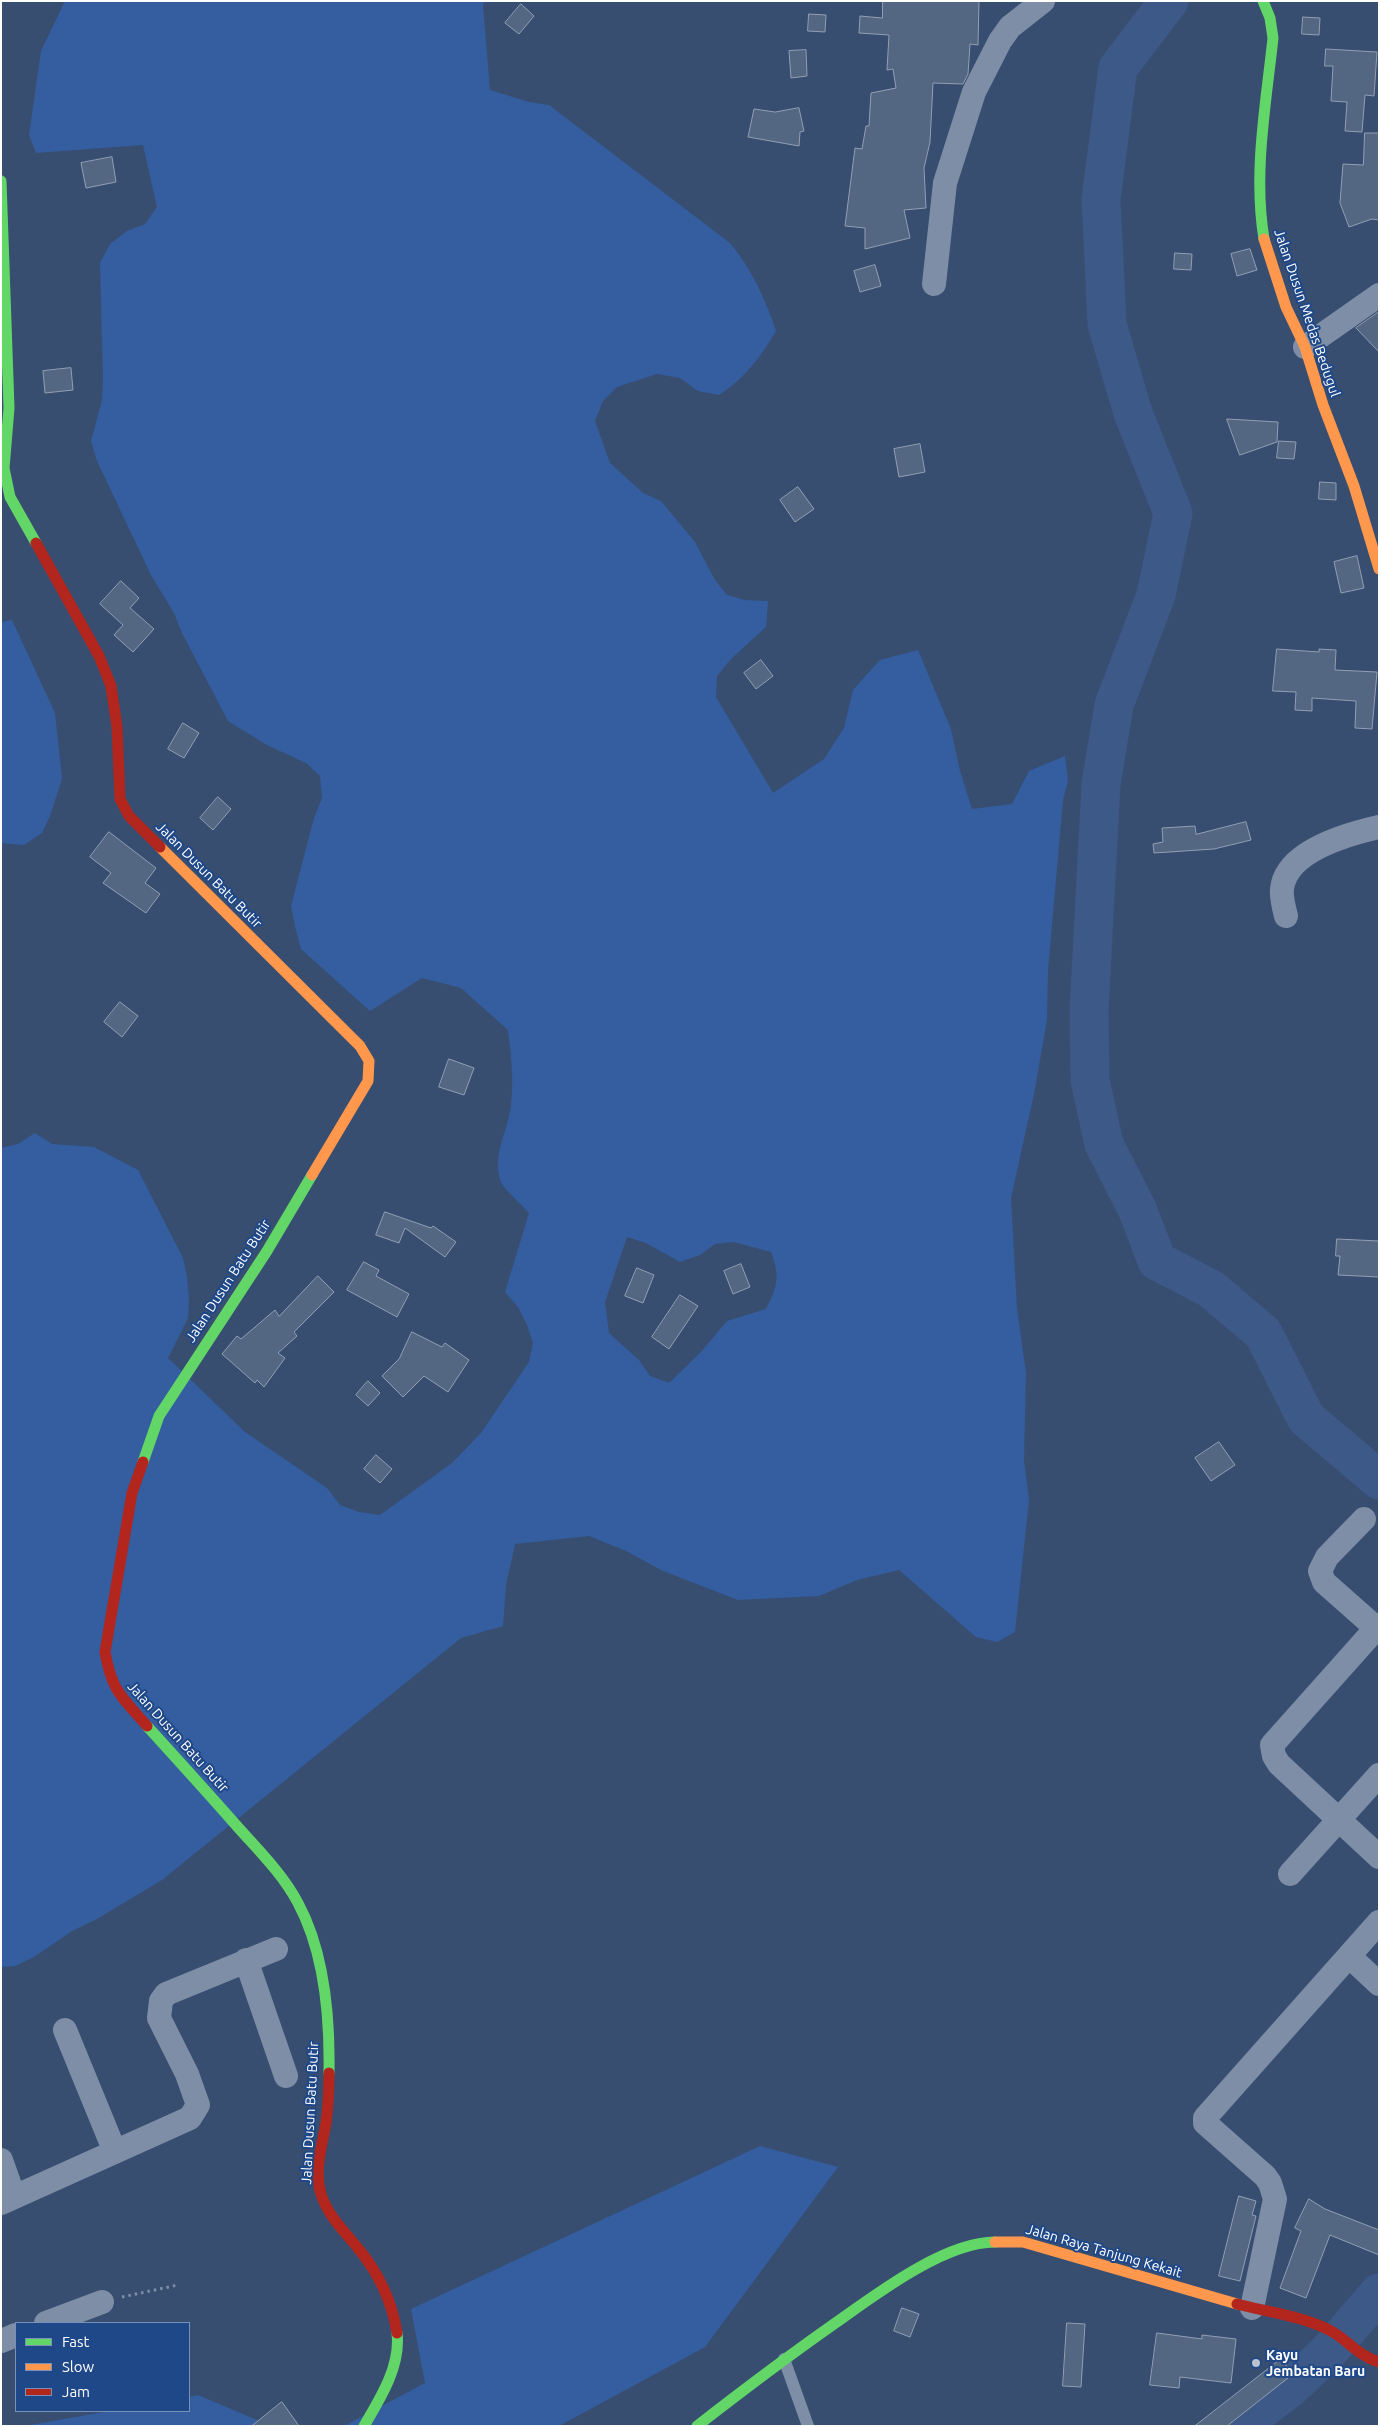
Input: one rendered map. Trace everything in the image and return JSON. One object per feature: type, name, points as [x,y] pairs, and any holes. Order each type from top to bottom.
[{"type":"street","points":[[934,284],[945,183],[974,92],[1000,41],[1010,28],[1043,1]]},
{"type":"street","name":"Jalan Dusun Medas Bedugul","points":[[1263,1],[1272,25],[1273,38],[1271,76],[1264,117],[1260,168],[1261,222],[1264,241],[1286,307],[1305,347],[1323,405],[1354,486],[1379,569]]},
{"type":"street","name":"Jalan Dusun Batu Butir","points":[[1,182],[9,408],[4,468],[6,485],[10,497],[99,656],[111,686],[117,726],[120,799],[129,816],[360,1046],[369,1061],[368,1081],[330,1149],[267,1251],[159,1416],[132,1492],[105,1652],[109,1676],[114,1688],[269,1862],[293,1895],[305,1918],[317,1956],[326,2004],[329,2042],[327,2114],[320,2157],[320,2190],[326,2210],[340,2230],[359,2249],[385,2288],[398,2346],[388,2381],[364,2426]]},
{"type":"street","points":[[1305,347],[1379,295]]},
{"type":"street","points":[[1286,916],[1282,889],[1291,867],[1307,854],[1331,841],[1379,827]]},
{"type":"street","points":[[1364,1519],[1327,1557],[1320,1571],[1324,1582],[1378,1627],[1272,1744],[1274,1756],[1279,1764],[1379,1857]]},
{"type":"street","points":[[1290,1874],[1379,1776]]},
{"type":"street","points":[[1252,2308],[1274,2199],[1273,2191],[1265,2176],[1225,2143],[1205,2122],[1205,2118],[1379,1922]]},
{"type":"street","points":[[1,2160],[8,2200],[190,2118],[198,2104],[187,2074],[159,2018],[161,2001],[166,1994],[276,1949]]},
{"type":"street","points":[[1348,1956],[1379,1984]]},
{"type":"street","points":[[246,1960],[286,2076]]},
{"type":"street","points":[[65,2030],[115,2152]]},
{"type":"street","name":"Jalan Raya Tanjung Kekait","points":[[697,2426],[784,2360],[887,2286],[950,2252],[986,2242],[1023,2242],[1303,2321],[1331,2331],[1364,2356],[1379,2362]]},
{"type":"street","points":[[49,2322],[102,2302]]},
{"type":"street","points":[[1,2341],[15,2335]]},
{"type":"lane","points":[[784,2360],[808,2426]]},
{"type":"lane","points":[[718,2410],[724,2426]]},
{"type":"path","points":[[102,2302],[178,2285]]},
{"type":"shaded area","points":[[65,1],[485,1],[483,5],[490,90],[529,102],[549,105],[730,243],[751,274],[763,296],[772,319],[776,331],[764,350],[744,375],[719,395],[698,391],[680,378],[657,374],[617,387],[603,401],[595,421],[610,463],[643,493],[661,501],[695,542],[715,580],[727,595],[745,600],[768,601],[766,627],[731,659],[717,676],[716,697],[773,793],[824,759],[844,728],[853,690],[880,660],[918,650],[951,729],[960,771],[972,809],[1012,804],[1029,771],[1065,756],[1068,780],[1063,800],[1048,970],[1047,1020],[1034,1094],[1011,1198],[1017,1308],[1026,1373],[1024,1460],[1029,1500],[1015,1632],[997,1642],[976,1637],[899,1570],[857,1580],[819,1596],[738,1600],[663,1571],[626,1551],[589,1536],[515,1544],[506,1585],[503,1626],[461,1638],[162,1880],[97,1919],[72,1931],[34,1957],[15,1966],[1,1967],[1,1148],[18,1144],[35,1133],[52,1144],[94,1147],[138,1170],[183,1258],[187,1277],[188,1318],[168,1358],[245,1432],[327,1488],[340,1505],[359,1512],[380,1515],[452,1463],[481,1433],[529,1362],[533,1343],[518,1307],[505,1292],[529,1213],[509,1193],[501,1182],[498,1172],[499,1152],[510,1114],[512,1095],[512,1067],[508,1030],[461,988],[422,978],[370,1011],[301,949],[291,906],[314,818],[322,798],[320,776],[306,763],[267,745],[228,721],[182,633],[174,613],[151,575],[97,461],[91,441],[102,400],[100,263],[110,244],[127,231],[145,224],[157,207],[143,145],[36,153],[29,135],[41,51]],"holes":[[[627,1237],[646,1243],[680,1262],[700,1255],[715,1244],[734,1242],[771,1252],[776,1268],[775,1287],[766,1309],[727,1321],[700,1353],[669,1383],[650,1376],[639,1360],[609,1333],[605,1302]]]},
{"type":"shaded area","points":[[12,620],[55,713],[62,779],[50,816],[42,833],[24,845],[1,843],[1,622]]},
{"type":"shaded area","points":[[760,2146],[838,2167],[705,2347],[559,2426],[344,2426],[425,2383],[411,2309]]},
{"type":"shaded area","points":[[198,2395],[271,2426],[25,2426],[103,2412],[190,2412],[190,2397]]},
{"type":"building","points":[[883,1],[979,1],[978,45],[970,44],[968,74],[963,84],[933,83],[930,142],[924,168],[926,208],[904,210],[910,238],[865,249],[865,228],[845,226],[855,148],[862,149],[866,126],[869,126],[871,93],[896,88],[893,69],[887,70],[889,35],[859,33],[860,16],[882,18]]},
{"type":"building","points":[[521,4],[534,16],[519,34],[505,23]]},
{"type":"building","points":[[809,14],[826,15],[825,32],[808,31]]},
{"type":"building","points":[[1303,17],[1320,18],[1319,35],[1302,34]]},
{"type":"building","points":[[1326,49],[1377,52],[1374,96],[1365,95],[1362,132],[1345,131],[1347,102],[1331,101],[1333,66],[1325,66]]},
{"type":"building","points":[[806,50],[807,76],[791,78],[789,51]]},
{"type":"building","points":[[799,108],[804,131],[800,132],[799,146],[748,137],[754,109],[775,112]]},
{"type":"building","points":[[1365,133],[1379,133],[1379,220],[1372,219],[1349,227],[1340,203],[1343,164],[1363,165]]},
{"type":"building","points":[[112,157],[116,182],[86,188],[81,163]]},
{"type":"building","points":[[1250,249],[1257,270],[1237,276],[1231,254]]},
{"type":"building","points":[[1175,253],[1192,254],[1191,270],[1174,269]]},
{"type":"building","points":[[875,265],[881,286],[860,292],[854,271]]},
{"type":"building","points":[[1379,312],[1379,352],[1356,328]]},
{"type":"building","points":[[71,368],[73,390],[45,393],[43,371]]},
{"type":"building","points":[[1227,419],[1278,422],[1277,442],[1240,455]]},
{"type":"building","points":[[1279,441],[1296,442],[1294,459],[1277,458]]},
{"type":"building","points":[[920,444],[925,472],[899,477],[894,449]]},
{"type":"building","points":[[1320,482],[1336,483],[1336,500],[1319,499]]},
{"type":"building","points":[[798,487],[814,509],[795,522],[780,500]]},
{"type":"building","points":[[1357,556],[1364,588],[1341,593],[1334,562]]},
{"type":"building","points":[[121,581],[139,598],[130,608],[154,629],[133,652],[114,635],[123,625],[100,604]]},
{"type":"building","points":[[1277,649],[1319,652],[1319,649],[1336,650],[1335,670],[1377,672],[1372,729],[1355,728],[1356,701],[1312,698],[1312,711],[1295,710],[1296,692],[1273,691]]},
{"type":"building","points":[[761,660],[773,676],[756,689],[744,673]]},
{"type":"building","points":[[183,723],[199,733],[184,758],[168,749]]},
{"type":"building","points":[[218,797],[231,809],[213,830],[200,818]]},
{"type":"building","points":[[1246,822],[1251,840],[1214,849],[1154,853],[1153,844],[1163,842],[1162,828],[1195,826],[1196,834]]},
{"type":"building","points":[[109,832],[156,868],[145,883],[160,894],[146,913],[103,883],[111,873],[90,857]]},
{"type":"building","points":[[120,1002],[138,1016],[122,1037],[104,1022]]},
{"type":"building","points":[[449,1059],[474,1068],[464,1095],[439,1087]]},
{"type":"building","points":[[385,1212],[431,1228],[433,1226],[456,1242],[445,1257],[405,1228],[399,1243],[376,1235]]},
{"type":"building","points":[[1337,1239],[1379,1241],[1379,1277],[1338,1275],[1340,1256],[1336,1256]]},
{"type":"building","points":[[364,1262],[379,1270],[376,1276],[409,1294],[397,1317],[347,1290]]},
{"type":"building","points":[[741,1264],[750,1287],[733,1294],[724,1271]]},
{"type":"building","points":[[637,1268],[654,1275],[643,1303],[625,1296]]},
{"type":"building","points":[[318,1276],[334,1292],[294,1332],[297,1336],[278,1353],[285,1358],[264,1387],[257,1380],[255,1383],[222,1354],[237,1336],[241,1339],[275,1310],[279,1316]]},
{"type":"building","points":[[680,1295],[698,1306],[669,1349],[652,1337]]},
{"type":"building","points":[[412,1332],[442,1347],[445,1343],[469,1360],[448,1392],[424,1376],[403,1397],[382,1376],[399,1359]]},
{"type":"building","points":[[368,1381],[380,1393],[368,1406],[356,1395]]},
{"type":"building","points":[[1219,1442],[1235,1465],[1211,1481],[1195,1458]]},
{"type":"building","points":[[376,1455],[392,1469],[380,1483],[364,1469]]},
{"type":"building","points":[[1239,2196],[1256,2201],[1252,2215],[1256,2216],[1240,2281],[1219,2276]]},
{"type":"building","points":[[1309,2199],[1325,2209],[1379,2230],[1379,2255],[1330,2235],[1306,2298],[1280,2288],[1301,2231],[1295,2228]]},
{"type":"building","points":[[902,2308],[919,2314],[910,2337],[894,2331]]},
{"type":"building","points":[[1067,2323],[1085,2324],[1081,2387],[1063,2386]]},
{"type":"building","points":[[1157,2333],[1202,2339],[1202,2335],[1236,2339],[1231,2383],[1180,2377],[1179,2388],[1150,2385]]},
{"type":"building","points":[[1281,2359],[1293,2374],[1227,2426],[1195,2426]]},
{"type":"building","points":[[282,2402],[299,2426],[252,2426]]},
{"type":"waterway","points":[[1169,1],[1118,68],[1101,199],[1107,324],[1133,413],[1173,513],[1156,595],[1114,705],[1101,784],[1089,1010],[1090,1080],[1104,1144],[1138,1211],[1157,1261],[1211,1289],[1263,1333],[1306,1418],[1379,1480]]},
{"type":"waterway","points":[[1240,2426],[1290,2388],[1328,2352],[1379,2293]]},
{"type":"traffic: fast","points":[[1263,1],[1270,18],[1273,38],[1260,164],[1261,214],[1264,239]]},
{"type":"traffic: fast","points":[[1,181],[9,408],[4,468],[10,497],[36,543]]},
{"type":"traffic: fast","points":[[143,1462],[159,1416],[267,1251],[312,1175]]},
{"type":"traffic: fast","points":[[147,1726],[269,1862],[285,1882],[298,1903],[307,1922],[320,1964],[327,2008],[329,2073]]},
{"type":"traffic: fast","points":[[697,2426],[816,2336],[911,2272],[932,2260],[954,2251],[975,2244],[995,2242]]},
{"type":"traffic: fast","points":[[364,2426],[383,2393],[393,2370],[396,2358],[397,2333]]},
{"type":"traffic: slow","points":[[1264,239],[1286,307],[1305,347],[1323,405],[1354,486],[1379,569]]},
{"type":"traffic: slow","points":[[160,847],[360,1046],[369,1061],[368,1081],[312,1175]]},
{"type":"traffic: slow","points":[[995,2242],[1023,2242],[1237,2304]]},
{"type":"traffic: jam","points":[[36,543],[99,656],[111,686],[117,727],[120,799],[129,816],[160,847]]},
{"type":"traffic: jam","points":[[143,1462],[132,1493],[105,1652],[111,1676],[119,1693],[147,1726]]},
{"type":"traffic: jam","points":[[329,2073],[327,2117],[318,2167],[321,2194],[332,2216],[365,2257],[378,2277],[388,2298],[397,2333]]},
{"type":"traffic: jam","points":[[1237,2304],[1297,2318],[1320,2326],[1331,2331],[1365,2356],[1379,2362]]},
{"type":"place","name":"Kayu Jembatan Baru","points":[[1256,2363]]}]
